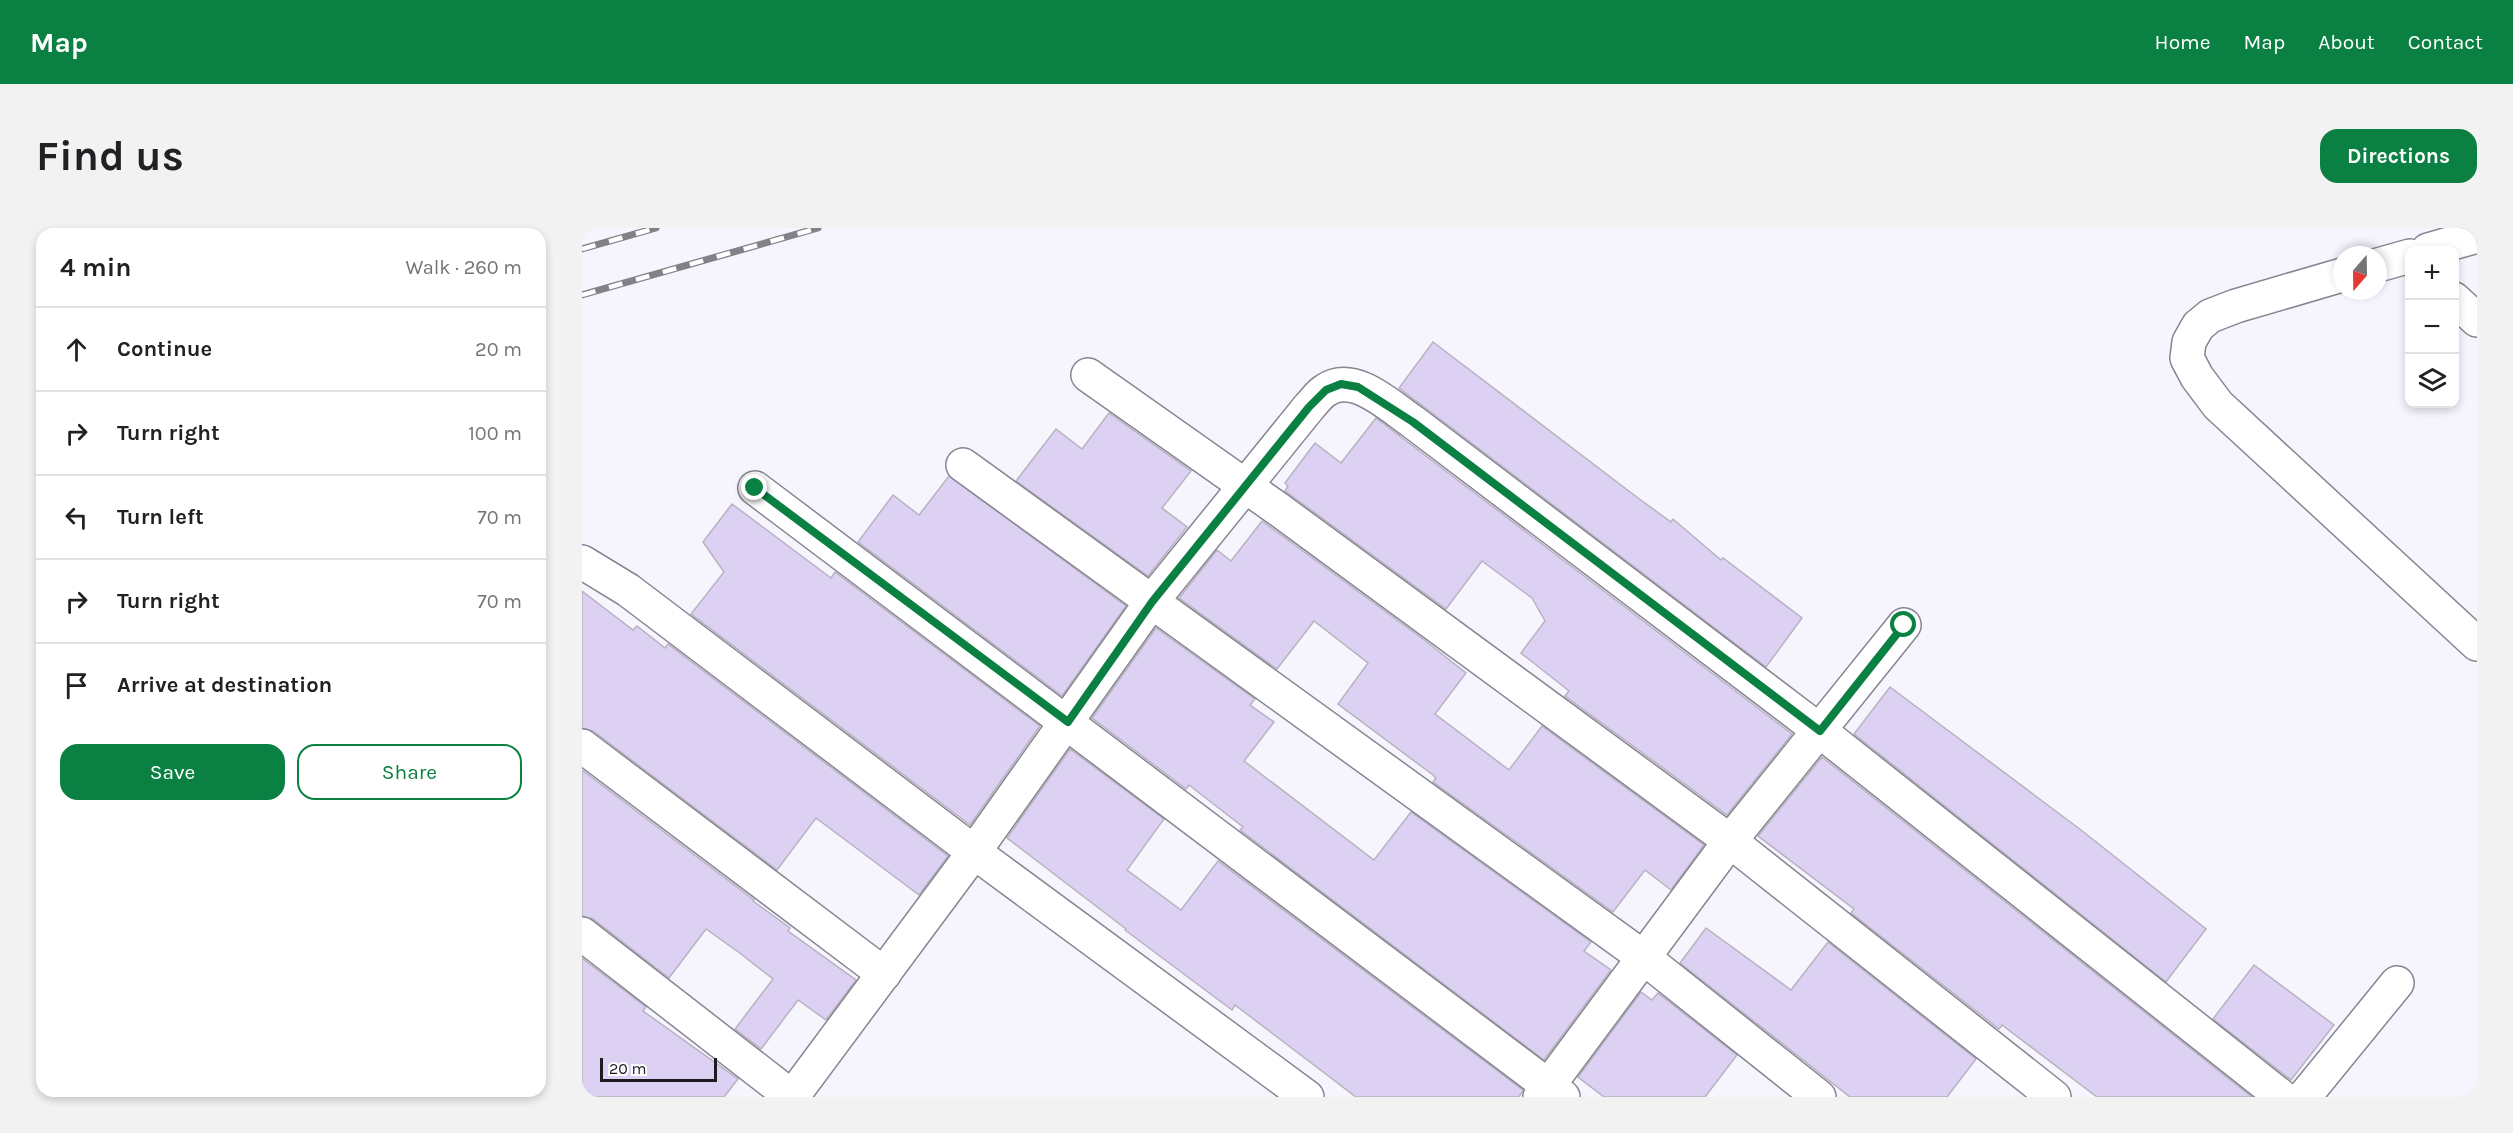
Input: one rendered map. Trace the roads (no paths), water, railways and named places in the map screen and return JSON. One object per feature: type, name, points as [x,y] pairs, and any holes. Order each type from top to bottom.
[{"type":"street","points":[[2442,246],[2477,236]]},
{"type":"street","points":[[2387,262],[2405,257]]},
{"type":"street","points":[[2333,278],[2236,306],[2210,316],[2198,326],[2190,342],[2187,358],[2197,377],[2218,405],[2477,644]]},
{"type":"street","points":[[2455,300],[2477,320]]},
{"type":"street","points":[[1088,375],[1245,485],[1730,841],[2054,1097]]},
{"type":"street","points":[[582,934],[792,1097],[974,852],[1152,602],[1309,407],[1326,390],[1341,384],[1358,387],[1413,422],[1820,731],[2282,1097]]},
{"type":"street","points":[[963,465],[1643,957],[1819,1097]]},
{"type":"street","points":[[755,488],[1068,722],[1550,1093],[1643,957],[1730,841],[1904,625]]},
{"type":"street","points":[[582,562],[628,590],[974,852],[1307,1097]]},
{"type":"street","points":[[582,746],[884,974]]},
{"type":"street","points":[[2304,1097],[2397,983]]},
{"type":"railway","points":[[582,249],[656,228]]},
{"type":"railway","points":[[582,295],[818,228]]}]
